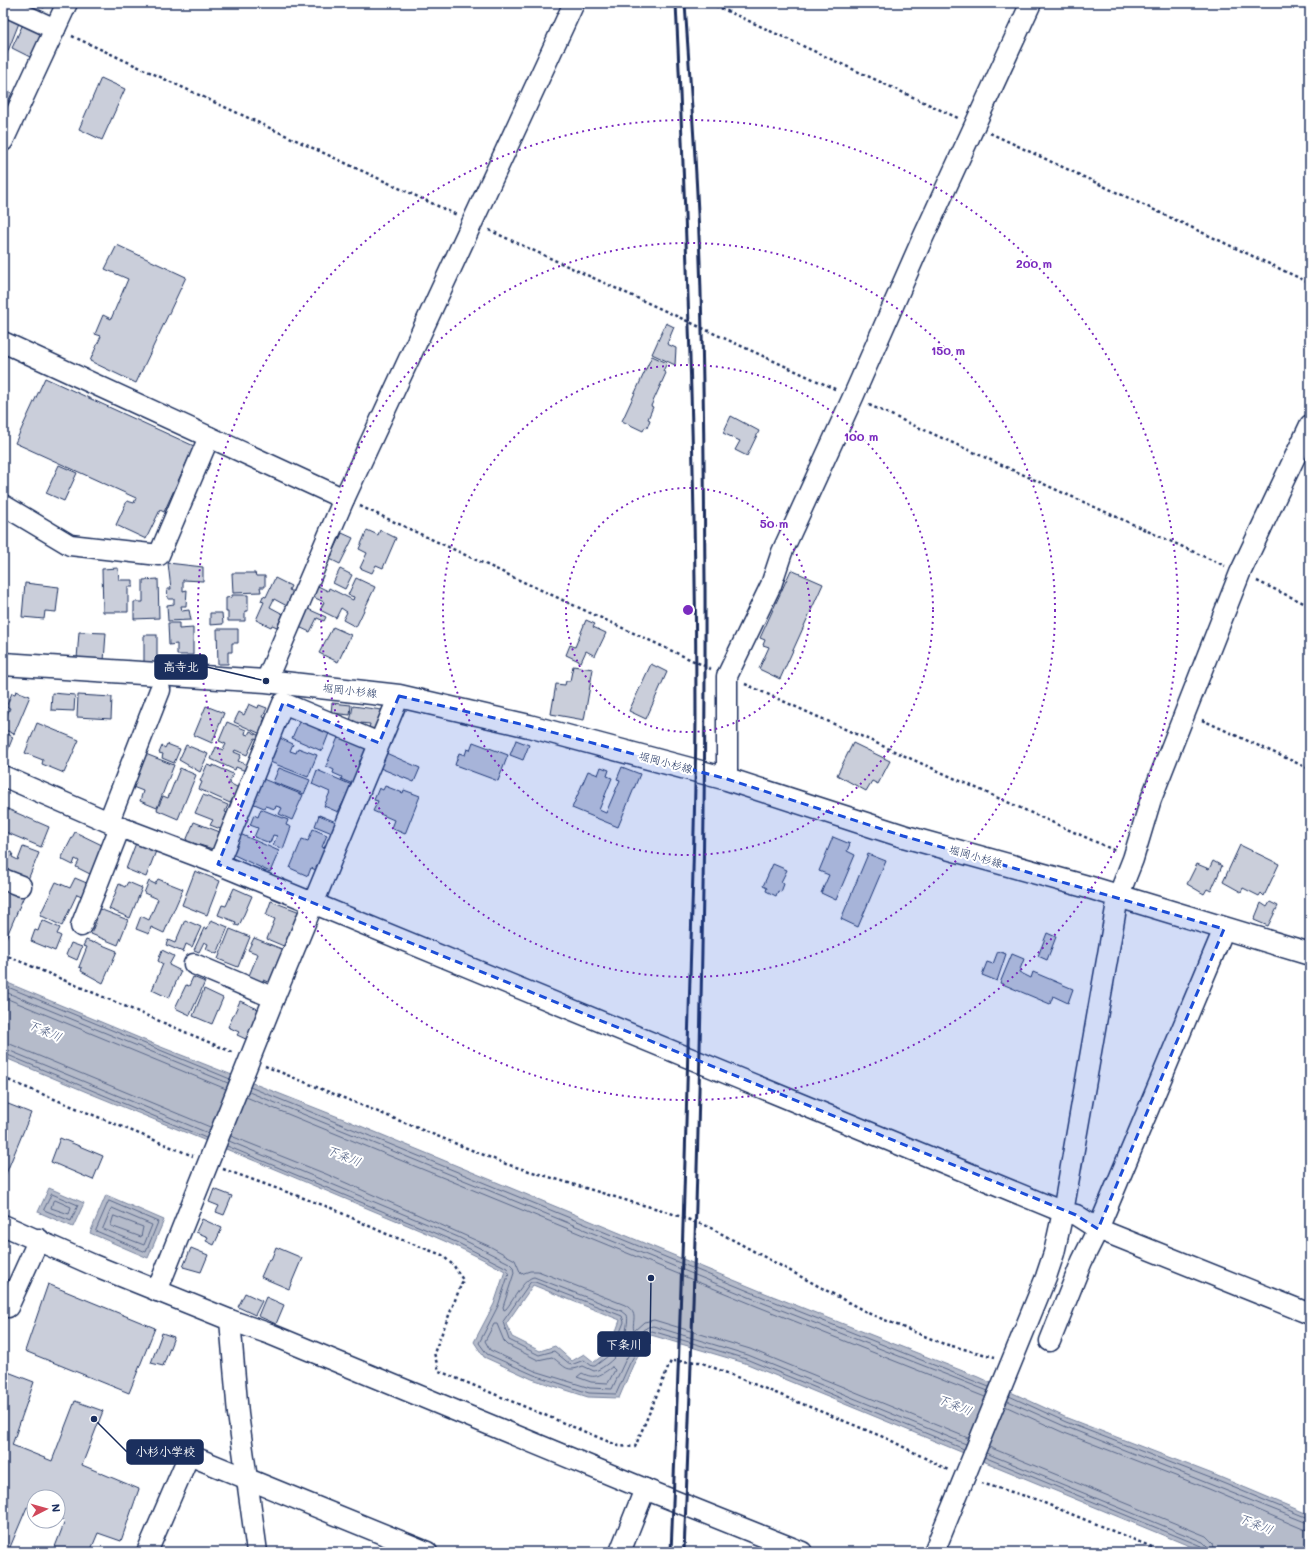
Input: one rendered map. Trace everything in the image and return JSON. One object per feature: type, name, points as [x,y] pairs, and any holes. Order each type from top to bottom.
[{"type":"main road","name":"堀岡小杉線","points":[[3,664],[266,681],[399,696],[529,726],[727,779],[903,836],[1087,887],[1310,954]]},
{"type":"street","points":[[3,141],[67,3]]},
{"type":"street","points":[[266,681],[344,499],[574,3]]},
{"type":"street","points":[[727,779],[726,676],[771,585],[782,552],[853,397],[973,125],[1031,3]]},
{"type":"street","points":[[3,5],[55,29]]},
{"type":"street","points":[[3,342],[344,499]]},
{"type":"street","points":[[934,1552],[1046,1277],[1054,1253],[1063,1212],[1118,897],[1133,859],[1151,799],[1240,573],[1310,425]]},
{"type":"street","points":[[3,505],[70,545],[159,555],[209,437]]},
{"type":"street","points":[[81,926],[160,690]]},
{"type":"street","points":[[157,1291],[274,998],[399,696]]},
{"type":"street","points":[[218,864],[283,703],[379,743]]},
{"type":"street","points":[[4,778],[115,824],[218,864],[1063,1212],[1076,1216],[1098,1229],[1310,1314]]},
{"type":"street","points":[[1050,1341],[1082,1261],[1098,1229],[1224,929]]},
{"type":"street","points":[[194,964],[274,998]]},
{"type":"street","points":[[3,1224],[157,1291],[270,1334],[645,1489],[802,1552]]},
{"type":"street","points":[[5,1311],[39,1239]]},
{"type":"street","points":[[230,1320],[238,1414],[257,1552]]},
{"type":"street","points":[[147,1552],[189,1455],[427,1552]]},
{"type":"street","points":[[620,1552],[645,1489]]},
{"type":"path","points":[[710,3],[1310,283]]},
{"type":"path","points":[[55,29],[1310,606]]},
{"type":"path","points":[[1186,711],[1206,722],[1310,769]]},
{"type":"path","points":[[3,954],[250,1060],[506,1164],[662,1210],[709,1228],[870,1314],[944,1344],[1012,1361]]},
{"type":"path","points":[[3,1078],[209,1164],[331,1208],[384,1233],[442,1255],[454,1266],[463,1280],[434,1353],[439,1371],[619,1446],[635,1447],[671,1360],[700,1362],[888,1439],[953,1472]]},
{"type":"path","points":[[978,1482],[1032,1498],[1164,1552]]},
{"type":"highlighted area","points":[[399,696],[529,726],[727,779],[903,836],[1224,929],[1098,1229],[1076,1215],[218,864],[283,703],[379,743]]},
{"type":"water","points":[[3,981],[156,1045],[346,1120],[765,1293],[978,1377],[1067,1418],[1215,1475],[1310,1515],[1310,1552],[1204,1552],[745,1363],[651,1335],[633,1365],[619,1398],[588,1397],[532,1379],[484,1357],[474,1342],[494,1304],[505,1271],[467,1251],[428,1234],[3,1057]],"holes":[[[533,1285],[620,1320],[609,1351],[594,1362],[584,1354],[572,1361],[555,1346],[540,1351],[512,1337],[506,1324]]]},
{"type":"water","points":[[49,1188],[84,1203],[73,1227],[38,1212]]},
{"type":"water","points":[[106,1195],[164,1220],[148,1258],[90,1233]]},
{"type":"building","points":[[34,3],[46,3],[44,8]]},
{"type":"building","points":[[46,3],[57,3],[55,7]]},
{"type":"building","points":[[3,16],[19,23],[4,61],[3,61]]},
{"type":"building","points":[[23,24],[45,34],[34,59],[12,48]]},
{"type":"building","points":[[101,78],[125,89],[102,140],[79,129]]},
{"type":"building","points":[[3,89],[12,93],[8,102],[13,104],[3,124]]},
{"type":"building","points":[[117,245],[186,277],[136,383],[90,361],[101,336],[95,334],[103,315],[111,319],[128,279],[105,269]]},
{"type":"building","points":[[666,323],[674,327],[667,344],[676,348],[675,365],[652,354]]},
{"type":"building","points":[[652,356],[667,363],[663,371],[666,373],[651,406],[653,407],[648,419],[650,420],[647,428],[645,427],[643,431],[622,421]]},
{"type":"building","points":[[45,378],[194,446],[164,512],[160,510],[146,539],[116,525],[127,501],[134,503],[136,498],[15,443]]},
{"type":"building","points":[[731,416],[759,431],[747,456],[735,450],[740,441],[723,433]]},
{"type":"building","points":[[59,465],[77,473],[64,501],[46,493]]},
{"type":"building","points":[[367,530],[378,535],[380,530],[396,538],[383,568],[376,565],[372,573],[360,568],[367,553],[359,549]]},
{"type":"building","points":[[342,533],[353,538],[340,564],[330,559]]},
{"type":"building","points":[[168,563],[203,567],[203,581],[183,580],[183,591],[187,590],[186,606],[181,606],[182,611],[189,610],[191,620],[168,621],[167,605],[174,604],[174,599],[168,599],[167,589],[171,589]]},
{"type":"building","points":[[118,568],[119,580],[133,580],[133,587],[128,587],[128,612],[103,612],[102,569]]},
{"type":"building","points":[[340,569],[352,575],[345,589],[333,583]]},
{"type":"building","points":[[791,570],[823,584],[780,679],[759,669],[769,647],[763,645],[765,640],[760,638]]},
{"type":"building","points":[[232,573],[255,573],[256,576],[265,576],[265,587],[260,587],[261,592],[233,593]]},
{"type":"building","points":[[275,578],[291,586],[289,590],[294,592],[287,606],[274,599],[270,607],[283,614],[277,627],[272,625],[271,627],[256,620],[264,602],[261,601],[263,596],[266,597]]},
{"type":"building","points":[[356,578],[375,587],[356,627],[343,620],[347,612],[341,608],[336,618],[320,610],[324,602],[313,597],[318,586],[328,591],[329,588],[353,600],[354,597],[348,595]]},
{"type":"building","points":[[158,579],[159,618],[134,619],[134,602],[143,602],[143,580]]},
{"type":"building","points":[[25,583],[59,587],[56,612],[45,611],[44,619],[22,617]]},
{"type":"building","points":[[3,595],[7,595],[3,626]]},
{"type":"building","points":[[232,595],[248,595],[248,611],[245,611],[245,621],[228,621],[228,612],[226,612],[226,598],[232,597]]},
{"type":"building","points":[[308,609],[326,617],[324,621],[317,618],[310,632],[299,627]]},
{"type":"building","points":[[210,613],[222,613],[223,624],[210,625]]},
{"type":"building","points":[[586,620],[595,624],[593,627],[606,633],[595,656],[586,651],[581,662],[566,655],[570,645],[575,647]]},
{"type":"building","points":[[168,623],[179,623],[179,629],[193,628],[193,655],[177,655],[177,644],[169,645]]},
{"type":"building","points":[[333,627],[351,635],[338,662],[319,653]]},
{"type":"building","points":[[217,629],[238,629],[238,643],[232,643],[232,652],[228,652],[228,664],[218,664]]},
{"type":"building","points":[[79,632],[106,633],[104,661],[77,659]]},
{"type":"building","points":[[144,635],[157,635],[157,664],[144,664]]},
{"type":"building","points":[[651,664],[667,672],[646,719],[629,711]]},
{"type":"building","points":[[573,666],[593,669],[584,720],[551,714],[556,684],[565,685],[566,681],[570,681]]},
{"type":"building","points":[[16,691],[30,696],[14,734],[3,729],[3,724],[10,708],[6,707],[12,693],[15,694]]},
{"type":"building","points":[[52,693],[75,695],[74,711],[51,710]]},
{"type":"building","points":[[78,695],[112,697],[111,719],[77,717]]},
{"type":"building","points":[[332,703],[351,705],[350,715],[331,713]]},
{"type":"building","points":[[249,704],[258,708],[259,705],[267,708],[263,717],[265,718],[263,722],[266,723],[261,734],[234,722],[239,712],[244,715]]},
{"type":"building","points":[[206,706],[224,713],[212,743],[194,735]]},
{"type":"building","points":[[353,706],[382,710],[378,729],[369,728],[370,724],[350,722]]},
{"type":"building","points":[[302,715],[331,728],[322,751],[292,738]]},
{"type":"building","points":[[227,722],[246,730],[245,734],[248,735],[250,731],[262,737],[261,741],[255,738],[247,755],[235,750],[234,752],[241,755],[238,761],[250,766],[248,772],[236,767],[235,770],[211,759],[216,747],[223,750],[226,744],[219,741]]},
{"type":"building","points":[[37,723],[79,740],[64,773],[42,764],[43,760],[25,753]]},
{"type":"building","points":[[3,732],[13,737],[3,762]]},
{"type":"building","points":[[339,735],[370,744],[363,761],[360,760],[358,765],[362,767],[355,785],[341,779],[342,777],[333,773],[334,770],[326,766]]},
{"type":"building","points":[[280,738],[293,744],[290,751],[296,753],[298,748],[317,755],[308,777],[270,762]]},
{"type":"building","points":[[516,740],[529,745],[523,760],[510,755]]},
{"type":"building","points":[[473,742],[508,755],[498,781],[455,765],[459,753],[465,755],[467,749],[470,750]]},
{"type":"building","points":[[853,743],[890,761],[878,784],[872,781],[866,791],[837,775]]},
{"type":"building","points":[[167,744],[180,749],[174,763],[162,758],[163,754],[159,753],[162,746],[165,748]]},
{"type":"building","points":[[186,745],[208,754],[200,772],[179,760]]},
{"type":"building","points":[[143,753],[174,765],[157,808],[140,801],[143,791],[130,786],[136,770],[140,771],[142,764],[139,763]]},
{"type":"building","points":[[386,753],[420,768],[414,782],[380,768]]},
{"type":"building","points":[[207,765],[213,767],[213,765],[233,774],[229,783],[239,788],[230,803],[199,789],[202,782],[200,781]]},
{"type":"building","points":[[601,767],[609,770],[607,776],[612,778],[599,810],[606,813],[620,780],[617,779],[622,767],[640,774],[618,827],[572,808],[588,771],[598,775]]},
{"type":"building","points":[[180,768],[196,775],[178,819],[157,810],[163,796],[168,798]]},
{"type":"building","points":[[279,768],[310,780],[304,794],[273,782]]},
{"type":"building","points":[[317,770],[354,786],[352,792],[349,791],[338,812],[324,806],[330,792],[312,784]]},
{"type":"building","points":[[263,779],[303,795],[292,820],[279,814],[282,808],[276,806],[275,809],[265,806],[264,808],[252,803]]},
{"type":"building","points":[[385,786],[403,793],[404,790],[420,796],[405,834],[391,828],[394,820],[373,811],[378,801],[374,800],[379,788],[383,790]]},
{"type":"building","points":[[203,795],[228,805],[225,812],[227,813],[224,820],[226,820],[223,830],[210,825],[213,820],[195,813]]},
{"type":"building","points":[[3,807],[49,827],[41,847],[3,831]]},
{"type":"building","points":[[261,809],[288,820],[286,825],[291,827],[283,849],[273,845],[277,836],[273,835],[270,843],[254,837],[258,828],[250,825],[254,815],[258,817]]},
{"type":"building","points":[[319,815],[336,822],[332,833],[315,826]]},
{"type":"building","points":[[194,822],[220,832],[213,849],[186,841]]},
{"type":"building","points":[[313,829],[327,835],[322,847],[327,849],[319,871],[311,868],[308,876],[290,868],[302,839],[308,841]]},
{"type":"building","points":[[75,832],[104,846],[90,874],[76,867],[79,861],[75,859],[73,865],[61,859]]},
{"type":"building","points":[[240,834],[279,851],[270,872],[232,854]]},
{"type":"building","points":[[833,837],[850,844],[847,851],[855,855],[836,900],[821,893],[829,875],[819,871]]},
{"type":"building","points":[[136,843],[156,851],[146,877],[126,869]]},
{"type":"building","points":[[1240,845],[1279,864],[1264,896],[1261,893],[1259,896],[1243,888],[1241,892],[1223,882]]},
{"type":"building","points":[[23,847],[39,853],[27,882],[3,872],[3,849],[13,853],[12,857],[18,860]]},
{"type":"building","points":[[868,854],[886,861],[858,927],[841,919]]},
{"type":"building","points":[[1213,861],[1222,866],[1211,891],[1207,889],[1204,894],[1187,884],[1197,864],[1209,869]]},
{"type":"building","points":[[773,864],[787,870],[781,882],[784,884],[781,892],[778,891],[776,896],[766,891],[767,888],[763,886]]},
{"type":"building","points":[[195,871],[220,881],[207,915],[182,905]]},
{"type":"building","points":[[75,878],[89,884],[84,897],[77,894],[62,926],[40,915],[56,882],[70,888]]},
{"type":"building","points":[[158,879],[183,889],[164,933],[151,927],[149,934],[136,929],[141,916],[149,920],[158,899],[144,893],[149,881],[155,884]]},
{"type":"building","points":[[128,882],[142,888],[130,918],[109,909],[119,884],[125,887]]},
{"type":"building","points":[[3,887],[24,896],[6,938],[3,936]]},
{"type":"building","points":[[234,888],[252,896],[239,926],[235,925],[236,922],[218,915],[222,905],[226,906]]},
{"type":"building","points":[[271,901],[300,912],[286,947],[267,939],[275,919],[266,915]]},
{"type":"building","points":[[1270,902],[1278,906],[1268,926],[1254,920],[1261,903],[1267,907]]},
{"type":"building","points":[[97,908],[128,920],[118,945],[91,934],[97,918],[94,917]]},
{"type":"building","points":[[42,920],[60,928],[57,934],[61,936],[55,951],[31,941],[35,930],[38,931]]},
{"type":"building","points":[[185,920],[201,927],[192,947],[186,944],[183,952],[166,945],[168,940],[175,943]]},
{"type":"building","points":[[211,920],[228,927],[217,954],[206,949],[208,944],[204,942],[199,952],[194,950],[204,928],[207,929]]},
{"type":"building","points":[[230,929],[250,937],[238,967],[218,959]]},
{"type":"building","points":[[1047,933],[1056,937],[1047,960],[1038,956]]},
{"type":"building","points":[[254,938],[287,951],[270,983],[263,980],[262,984],[248,978],[258,954],[248,950]]},
{"type":"building","points":[[86,940],[117,951],[103,983],[81,971],[82,968],[79,967],[87,947],[83,946]]},
{"type":"building","points":[[71,943],[82,947],[77,960],[66,955]]},
{"type":"building","points":[[162,950],[174,956],[169,965],[181,971],[169,998],[152,990],[163,964],[158,961]]},
{"type":"building","points":[[998,951],[1006,954],[997,981],[982,975],[987,962],[993,964]]},
{"type":"building","points":[[1012,954],[1024,959],[1019,972],[1031,978],[1033,972],[1073,989],[1068,1003],[1053,996],[1050,1004],[1000,983]]},
{"type":"building","points":[[193,977],[205,982],[190,1015],[175,1008],[186,985],[189,986]]},
{"type":"building","points":[[204,989],[223,998],[212,1024],[193,1016]]},
{"type":"building","points":[[240,1001],[260,1010],[250,1041],[237,1035],[239,1032],[228,1027]]},
{"type":"building","points":[[3,1102],[31,1113],[3,1181]]},
{"type":"building","points":[[60,1138],[103,1156],[93,1180],[51,1162]]},
{"type":"building","points":[[214,1189],[232,1196],[224,1215],[216,1212],[219,1206],[209,1202]]},
{"type":"building","points":[[202,1219],[222,1228],[214,1245],[206,1241],[208,1237],[196,1232]]},
{"type":"building","points":[[276,1247],[302,1258],[289,1289],[261,1277],[269,1259],[271,1260]]},
{"type":"building","points":[[191,1248],[208,1255],[201,1272],[183,1267]]},
{"type":"building","points":[[48,1284],[155,1328],[129,1393],[25,1351]]},
{"type":"building","points":[[245,1293],[262,1301],[255,1315],[238,1307]]},
{"type":"building","points":[[266,1297],[284,1305],[276,1324],[258,1316]]},
{"type":"building","points":[[162,1333],[174,1337],[163,1366],[151,1363]]},
{"type":"building","points":[[8,1372],[34,1382],[12,1445],[52,1461],[75,1401],[103,1411],[82,1465],[139,1489],[121,1541],[98,1533],[90,1552],[53,1552],[62,1529],[66,1529],[66,1489],[26,1489],[26,1509],[8,1552],[3,1552],[3,1384]]},
{"type":"railway","points":[[671,1552],[685,1173],[696,719],[696,629],[690,361],[676,3]]},
{"type":"railway","points":[[684,1552],[700,1066],[705,701],[704,408],[701,279],[685,3]]},
{"type":"place","name":"高寺北","points":[[266,681]]},
{"type":"place","name":"下条川","points":[[651,1278]]},
{"type":"place","name":"小杉小学校","points":[[94,1419]]}]
